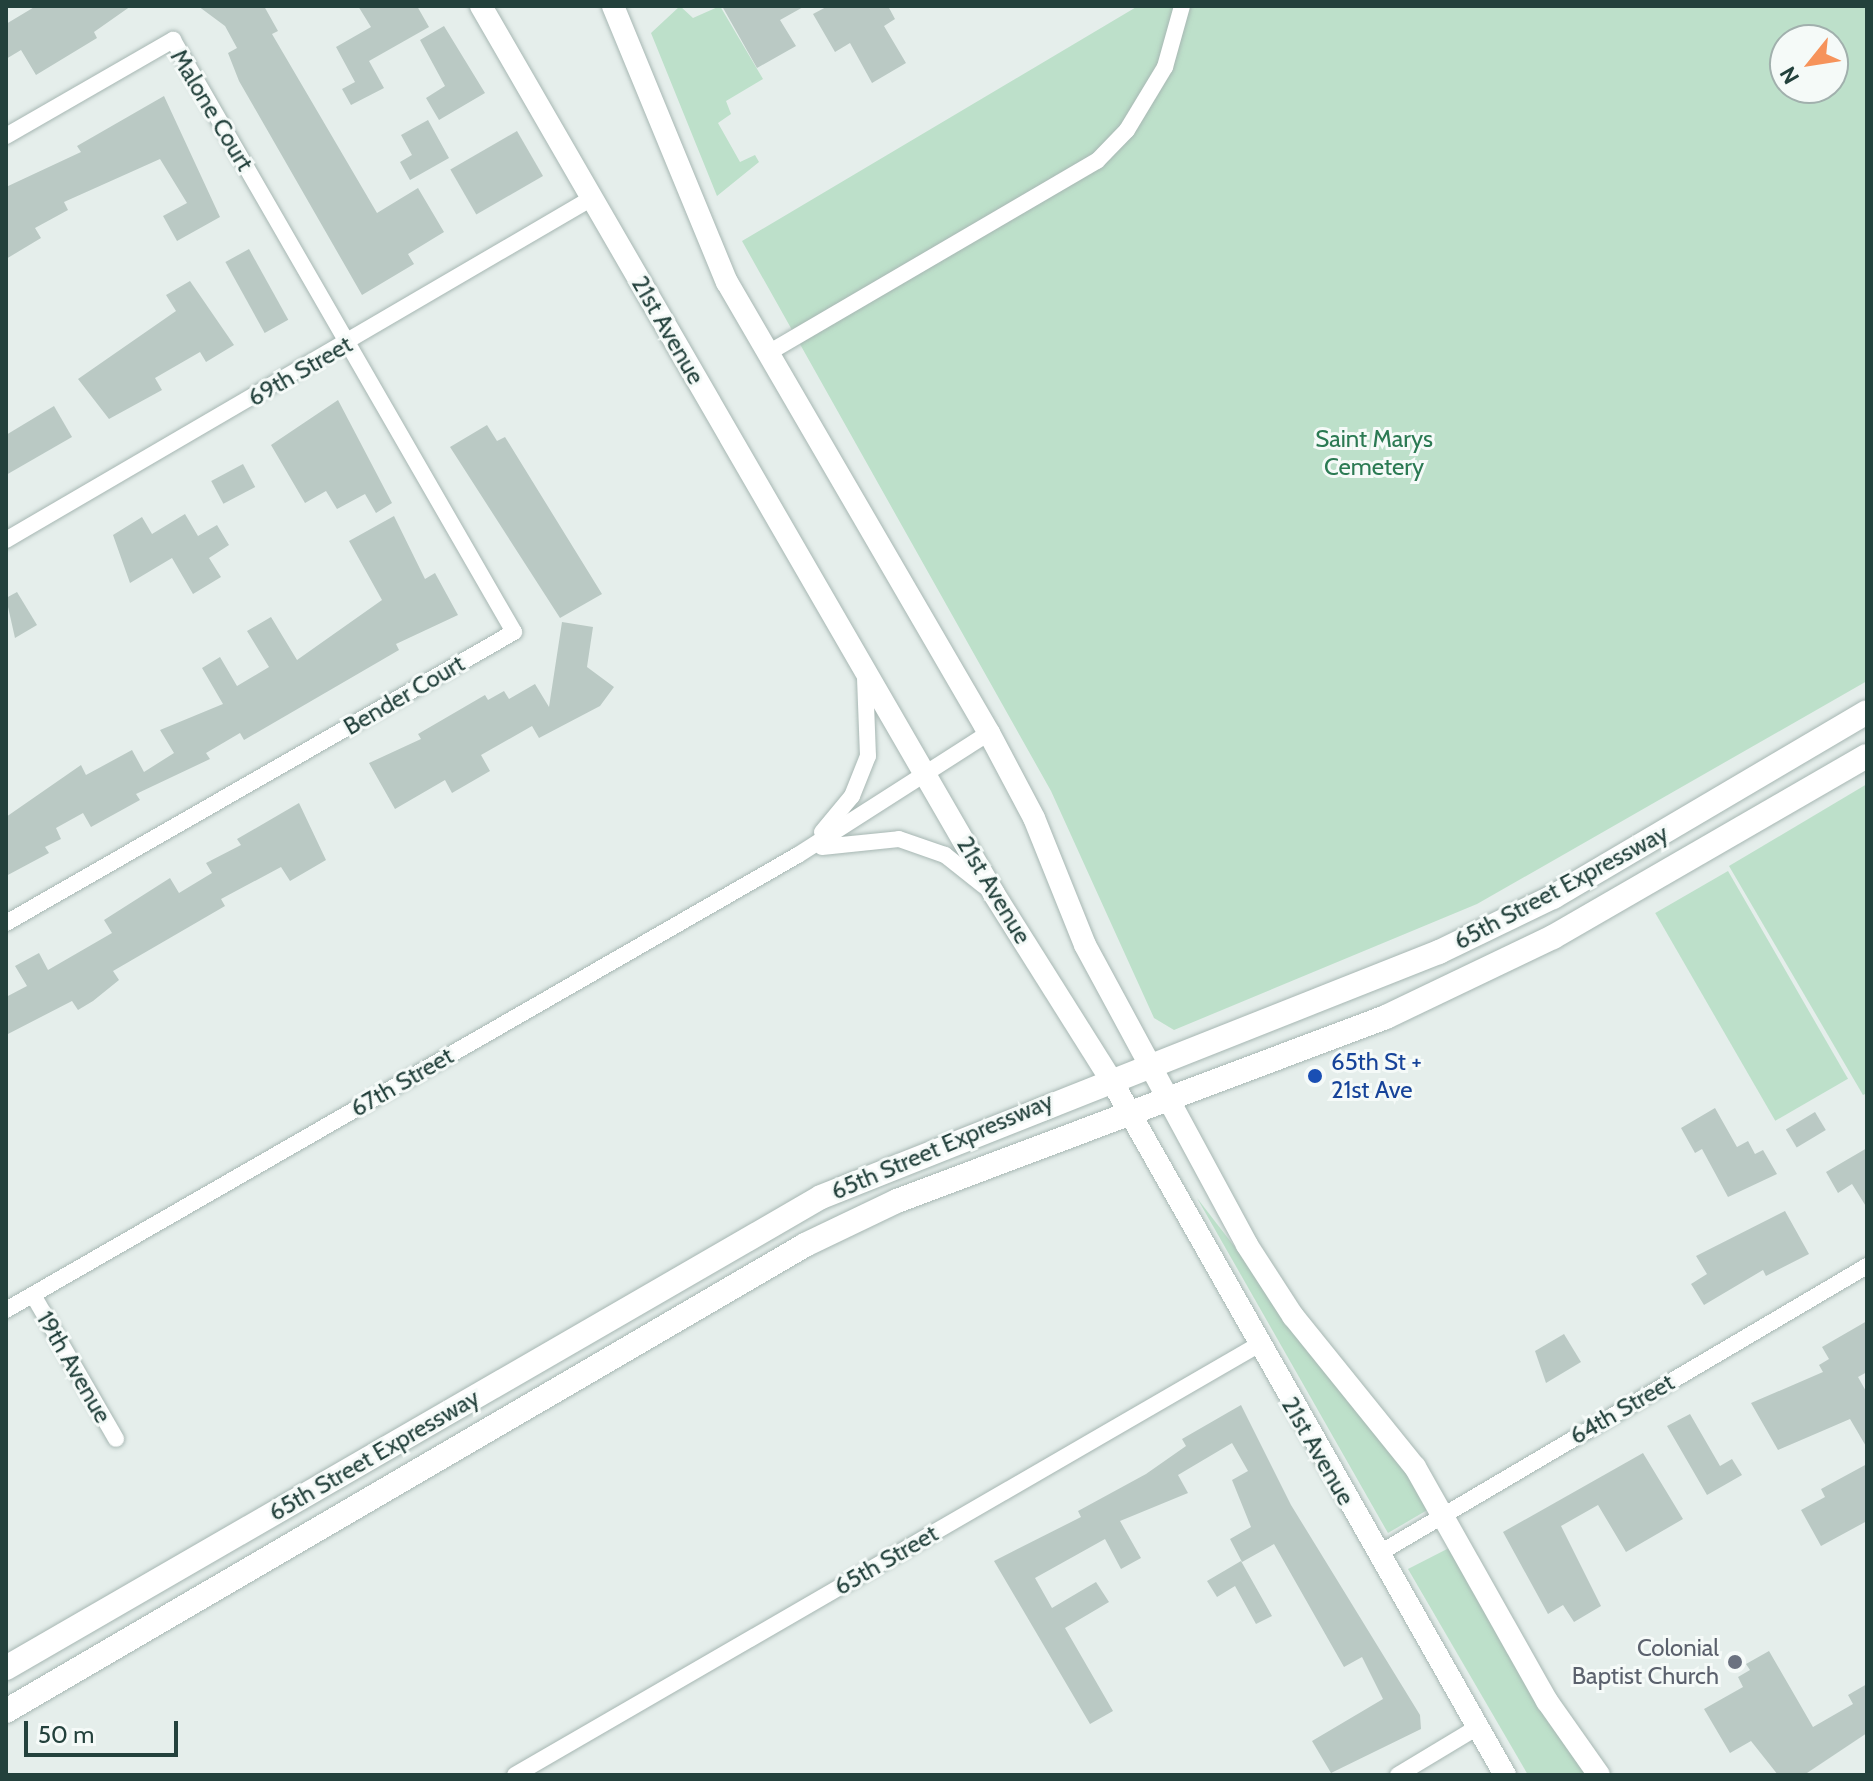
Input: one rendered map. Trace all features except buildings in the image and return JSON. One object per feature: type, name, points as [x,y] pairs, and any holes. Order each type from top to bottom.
[{"type":"main road","name":"65th Street Expressway","points":[[6,1668],[821,1197],[1110,1078],[1333,998],[1496,925],[1867,712]]},
{"type":"main road","name":"65th Street Expressway","points":[[6,1711],[805,1245],[897,1201],[1171,1099],[1471,978],[1867,756]]},
{"type":"street","name":"21st Avenue","points":[[481,6],[994,894],[1110,1078],[1258,1345],[1505,1775]]},
{"type":"street","points":[[613,6],[713,252],[768,353],[989,733],[1034,818],[1085,945],[1150,1064],[1286,1304],[1380,1418],[1444,1513],[1547,1701],[1599,1775]]},
{"type":"street","points":[[768,353],[1097,161],[1127,130],[1165,67],[1182,6]]},
{"type":"street","name":"Malone Court","points":[[6,136],[173,40],[348,343]]},
{"type":"street","name":"69th Street","points":[[6,540],[592,198]]},
{"type":"street","name":"Bender Court","points":[[6,923],[514,632],[348,343]]},
{"type":"street","name":"67th Street","points":[[798,855],[835,820],[861,779],[871,731],[863,664]]},
{"type":"street","name":"67th Street","points":[[6,1310],[798,855],[989,733]]},
{"type":"street","name":"67th Street","points":[[798,855],[841,841],[899,839],[945,855],[994,894]]},
{"type":"street","name":"64th Street","points":[[1378,1554],[1867,1266]]},
{"type":"street","name":"19th Avenue","points":[[33,1295],[116,1439]]},
{"type":"street","name":"65th Street","points":[[515,1775],[1258,1345]]},
{"type":"street","points":[[1398,1775],[1478,1727]]},
{"type":"green space","points":[[680,6],[693,18],[720,6],[763,79],[726,101],[731,114],[718,123],[740,162],[755,155],[759,162],[717,196],[651,33]]},
{"type":"green space","name":"Saint Marys Cemetery","points":[[1138,6],[1867,6],[1867,681],[1477,904],[1174,1030],[1154,1018],[1051,791],[742,241]]},
{"type":"green space","points":[[1867,784],[1867,1093],[1863,1095],[1729,866]]},
{"type":"green space","points":[[1728,871],[1848,1079],[1775,1121],[1655,913]]},
{"type":"green space","points":[[1197,1198],[1406,1469],[1429,1509],[1388,1533]]},
{"type":"green space","points":[[1449,1548],[1586,1775],[1528,1775],[1408,1569]]},
{"type":"place","name":"65th St + 21st Ave","points":[[1315,1076]]},
{"type":"place","name":"Colonial Baptist Church","points":[[1735,1662]]}]
